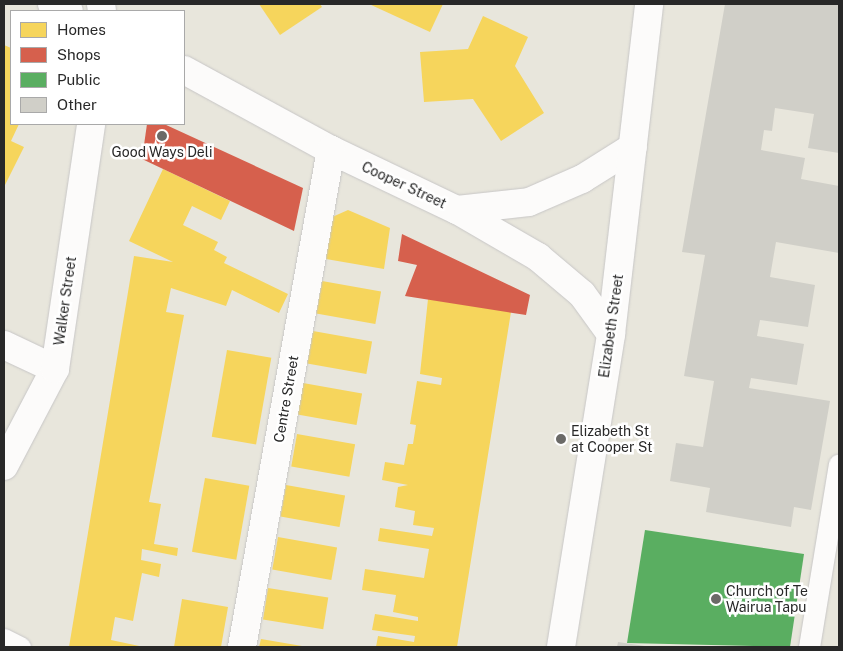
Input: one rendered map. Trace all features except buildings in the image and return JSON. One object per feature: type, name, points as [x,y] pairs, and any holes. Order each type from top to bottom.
[{"type":"street","points":[[52,4],[67,10]]},
{"type":"street","name":"Elizabeth Street","points":[[561,647],[611,334],[649,4]]},
{"type":"street","name":"Cooper Street","points":[[185,71],[331,150],[457,210],[529,202],[582,180],[633,147]]},
{"type":"street","name":"Walker Street","points":[[4,466],[55,369],[91,125]]},
{"type":"street","name":"Centre Street","points":[[242,647],[331,150]]},
{"type":"street","points":[[457,210],[538,257],[582,294],[611,334]]},
{"type":"street","points":[[4,345],[55,369]]},
{"type":"lane","points":[[809,647],[839,464]]},
{"type":"lane","points":[[4,639],[20,647]]},
{"type":"place","name":"Good Ways Deli","points":[[162,136]]},
{"type":"place","name":"Elizabeth St at Cooper St","points":[[561,439]]},
{"type":"place","name":"Church of Te Wairua Tapu","points":[[716,599]]}]
